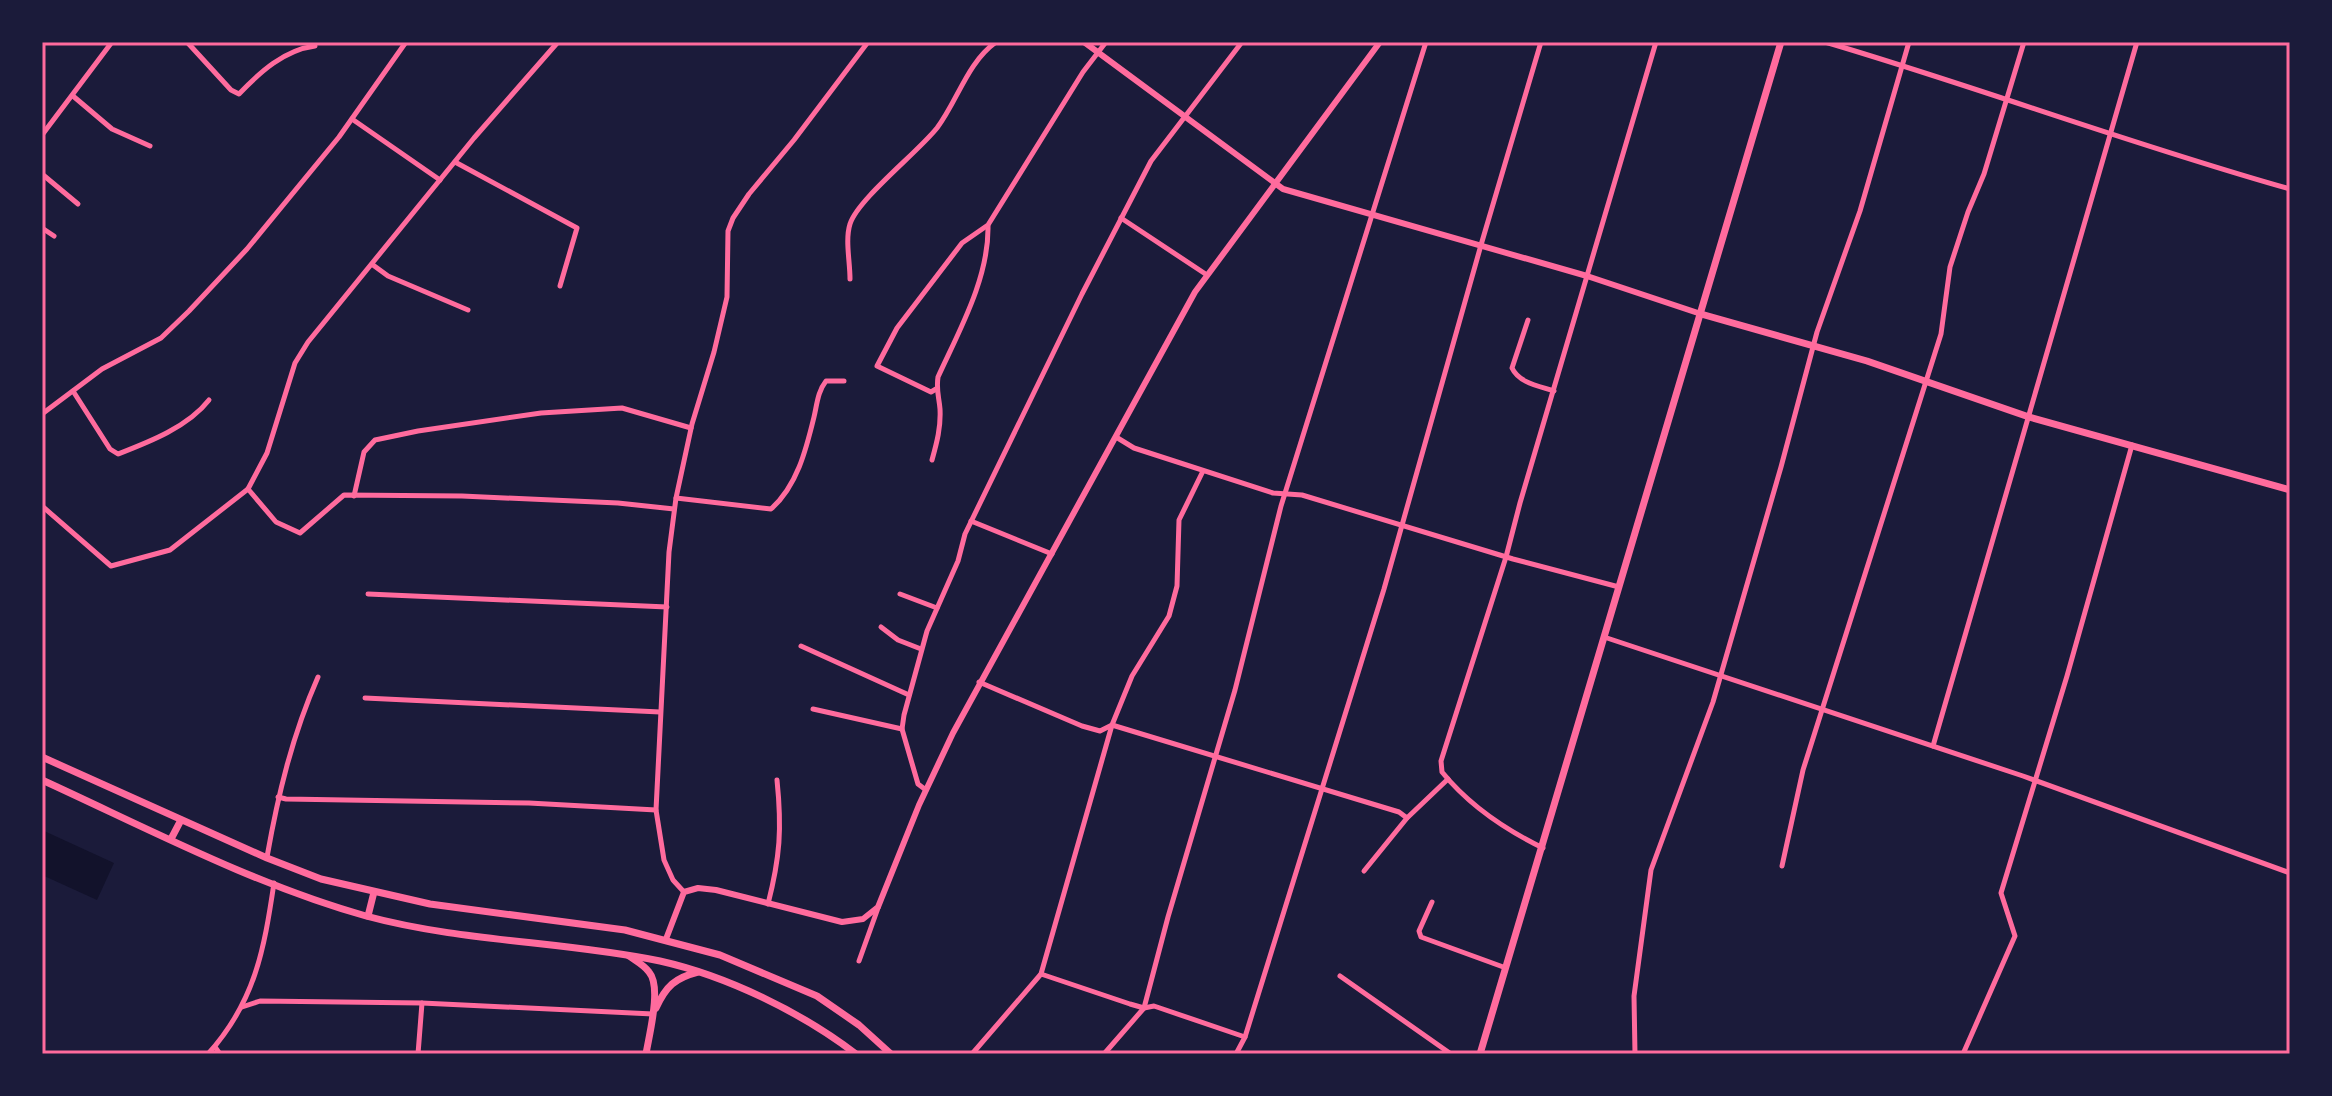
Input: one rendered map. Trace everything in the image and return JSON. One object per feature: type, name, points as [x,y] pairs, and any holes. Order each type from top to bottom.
[{"type":"main road","points":[[1480,1054],[1781,42]]},
{"type":"main road","points":[[1701,314],[1867,361],[2029,417],[2290,490]]},
{"type":"main road","points":[[43,758],[321,879],[473,911],[625,930],[720,955],[817,996],[859,1025],[891,1054]]},
{"type":"main road","points":[[42,780],[274,883],[368,916],[455,933],[628,955],[698,972],[801,1017],[856,1054]]},
{"type":"main road","points":[[171,839],[181,820]]},
{"type":"main road","points":[[368,916],[374,892]]},
{"type":"main road","points":[[628,955],[648,970],[654,979],[653,1014],[646,1054]]},
{"type":"main road","points":[[653,1014],[664,990],[672,982],[680,976],[698,972]]},
{"type":"street","points":[[42,135],[112,42]]},
{"type":"street","points":[[187,42],[231,90],[239,94],[264,68],[302,47],[315,46]]},
{"type":"street","points":[[42,414],[102,369],[161,338],[189,311],[247,249],[352,119],[406,42]]},
{"type":"street","points":[[42,506],[111,566],[170,550],[248,489],[267,453],[283,408],[289,377],[308,342],[558,42]]},
{"type":"street","points":[[684,892],[673,880],[664,860],[656,810],[669,552],[674,509],[691,428],[727,297],[728,231],[749,194],[868,42]]},
{"type":"street","points":[[850,279],[848,237],[857,208],[938,127],[975,62],[996,42]]},
{"type":"street","points":[[1084,42],[1274,182],[1295,194],[1587,276],[1701,314]]},
{"type":"street","points":[[936,389],[931,392],[877,366],[897,328],[962,243],[988,225],[1106,42]]},
{"type":"street","points":[[926,790],[918,784],[902,729],[921,649],[971,521],[1151,161],[1242,42]]},
{"type":"street","points":[[859,961],[926,790],[979,682],[1172,332],[1207,275],[1380,42]]},
{"type":"street","points":[[1104,1054],[1144,1008],[1235,690],[1285,494],[1426,42]]},
{"type":"street","points":[[1236,1054],[1245,1037],[1402,525],[1541,42]]},
{"type":"street","points":[[1543,848],[1475,804],[1442,772],[1441,761],[1506,557],[1656,42]]},
{"type":"street","points":[[1825,42],[2111,133],[2198,164],[2290,189]]},
{"type":"street","points":[[1635,1054],[1634,996],[1651,870],[1721,675],[1817,332],[1860,211],[1909,42]]},
{"type":"street","points":[[1782,866],[1803,770],[1941,334],[1950,267],[1984,174],[2024,42]]},
{"type":"street","points":[[1933,746],[2137,42]]},
{"type":"street","points":[[73,96],[112,129],[150,146]]},
{"type":"street","points":[[352,119],[440,180]]},
{"type":"street","points":[[455,162],[577,228],[560,286]]},
{"type":"street","points":[[42,174],[78,204]]},
{"type":"street","points":[[1121,218],[1207,275]]},
{"type":"street","points":[[932,460],[940,432],[940,406],[936,389],[975,292],[988,244],[988,225]]},
{"type":"street","points":[[42,228],[54,236]]},
{"type":"street","points":[[373,265],[388,276],[468,310]]},
{"type":"street","points":[[1528,320],[1512,368],[1514,374],[1524,381],[1554,391]]},
{"type":"street","points":[[676,498],[771,509],[795,476],[807,446],[820,389],[826,381],[844,381]]},
{"type":"street","points":[[73,391],[110,449],[118,454],[149,442],[179,425],[209,400]]},
{"type":"street","points":[[354,496],[364,452],[375,440],[418,431],[541,413],[622,408],[691,428]]},
{"type":"street","points":[[1116,437],[1134,448],[1273,493],[1302,495],[1506,557],[1619,587]]},
{"type":"street","points":[[1963,1054],[2015,936],[2001,893],[2132,445]]},
{"type":"street","points":[[972,1054],[1041,974],[1112,725],[1132,676],[1169,616],[1177,586],[1179,520],[1203,471]]},
{"type":"street","points":[[248,489],[276,522],[300,533],[344,495],[462,496],[618,503],[674,509]]},
{"type":"street","points":[[971,521],[1052,554]]},
{"type":"street","points":[[368,594],[667,607]]},
{"type":"street","points":[[900,594],[937,608]]},
{"type":"street","points":[[881,627],[898,640],[921,649]]},
{"type":"street","points":[[1604,637],[2036,781],[2290,873]]},
{"type":"street","points":[[801,646],[909,695]]},
{"type":"street","points":[[267,858],[278,797],[298,721],[318,677]]},
{"type":"street","points":[[979,682],[1082,726],[1100,731],[1112,725],[1399,812],[1407,818]]},
{"type":"street","points":[[365,698],[660,712]]},
{"type":"street","points":[[813,709],[902,729]]},
{"type":"street","points":[[1364,871],[1407,818],[1448,779]]},
{"type":"street","points":[[768,904],[779,862],[781,816],[777,780]]},
{"type":"street","points":[[278,797],[529,803],[656,810]]},
{"type":"street","points":[[208,1054],[242,1007],[260,963],[274,883]]},
{"type":"street","points":[[684,892],[698,888],[716,890],[842,922],[863,919],[878,907]]},
{"type":"street","points":[[666,939],[684,892]]},
{"type":"street","points":[[1432,902],[1419,931],[1421,937],[1506,968]]},
{"type":"street","points":[[1041,974],[1144,1008],[1154,1006],[1245,1037]]},
{"type":"street","points":[[1340,976],[1451,1054]]},
{"type":"street","points":[[242,1007],[260,1001],[422,1003],[653,1014]]},
{"type":"street","points":[[418,1054],[422,1003]]},
{"type":"street","points":[[215,1047],[220,1054]]},
{"type":"shaded area","points":[[42,830],[114,863],[97,900],[42,875]]}]
